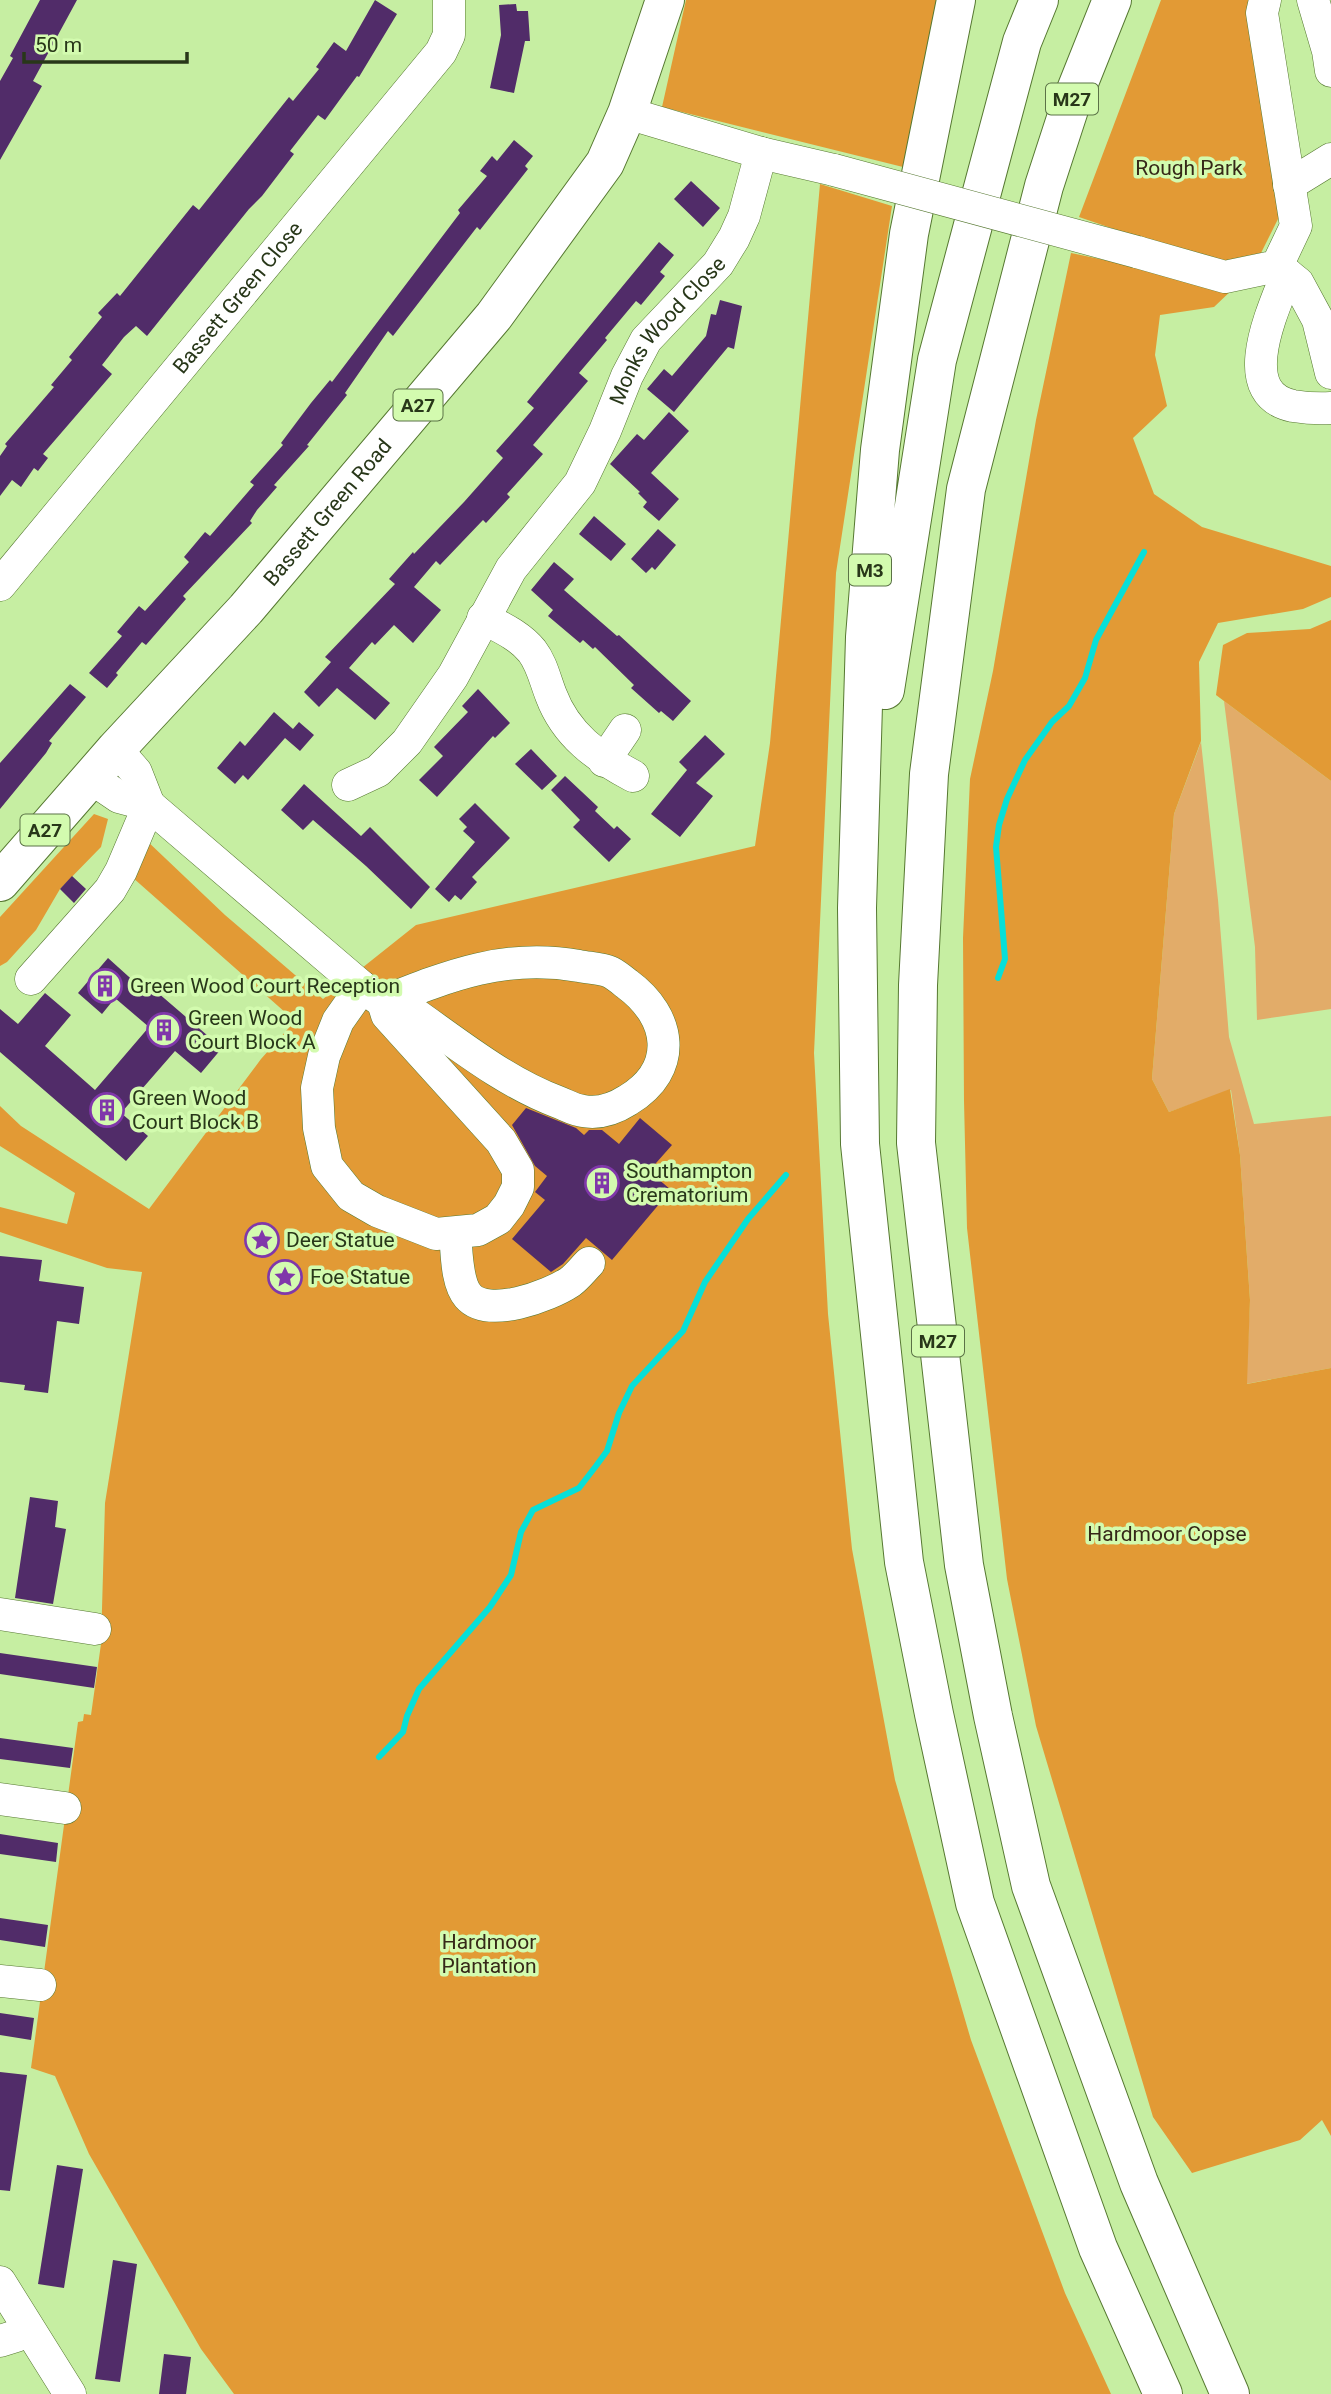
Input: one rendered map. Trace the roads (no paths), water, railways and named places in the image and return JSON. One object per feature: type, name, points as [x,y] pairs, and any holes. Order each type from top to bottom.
[{"type":"main road","name":"Bassett Green Road","points":[[0,882],[116,748],[246,609],[494,316],[605,163],[627,113],[665,0]]},
{"type":"main road","name":"M3","points":[[857,908],[864,637],[880,450],[909,234],[956,0]]},
{"type":"main road","name":"M27","points":[[1039,0],[1022,42],[937,360],[892,633],[857,908],[860,1144],[904,1562],[975,1903],[1098,2248],[1163,2394]]},
{"type":"main road","name":"M27","points":[[1111,4],[1072,100],[1044,186],[966,489],[929,774],[918,985],[916,1143],[964,1565],[993,1716],[1031,1886],[1139,2183],[1230,2394]]},
{"type":"street","name":"Bassett Green Close","points":[[0,585],[441,52],[449,35],[449,0]]},
{"type":"street","points":[[1265,0],[1262,13],[1296,226],[1263,338],[1261,369],[1266,393],[1279,403],[1306,408],[1331,408]]},
{"type":"street","points":[[1313,0],[1331,71]]},
{"type":"street","points":[[627,113],[761,153],[834,170],[1225,276],[1282,270],[1298,283],[1318,320],[1331,373]]},
{"type":"street","name":"Monks Wood Close","points":[[348,785],[386,778],[407,742],[453,676],[510,569],[580,483],[606,430],[627,376],[646,340],[710,272],[734,238],[744,216],[761,153]]},
{"type":"street","points":[[1289,186],[1331,159]]},
{"type":"street","points":[[483,618],[514,635],[534,653],[561,716],[579,740],[604,761],[633,776]]},
{"type":"street","points":[[604,761],[625,730]]},
{"type":"street","points":[[31,979],[110,890],[149,805],[136,772],[116,748]]},
{"type":"street","points":[[91,778],[119,797],[149,805],[372,994],[387,1015],[501,1141],[518,1170],[518,1187],[509,1205],[498,1219],[478,1230],[436,1234],[377,1211],[351,1196],[327,1166],[319,1128],[317,1088],[324,1056],[338,1021],[372,994],[520,961],[567,964],[609,971],[644,996],[657,1016],[664,1045],[657,1073],[637,1094],[613,1110],[583,1111],[512,1081],[405,1007],[372,994]]},
{"type":"street","points":[[455,1233],[461,1283],[467,1295],[476,1303],[513,1305],[570,1282],[589,1263]]},
{"type":"street","points":[[0,1614],[95,1629]]},
{"type":"street","points":[[0,1799],[65,1808]]},
{"type":"street","points":[[0,1981],[40,1985]]},
{"type":"street","points":[[0,2282],[70,2394]]},
{"type":"street","points":[[0,2342],[28,2328]]},
{"type":"waterway","points":[[998,978],[1005,959],[996,847],[1007,799],[1025,760],[1052,722],[1069,706],[1085,678],[1096,640],[1144,552]]},
{"type":"waterway","points":[[379,1757],[403,1732],[419,1689],[490,1607],[511,1575],[521,1532],[533,1510],[579,1488],[596,1466],[607,1451],[619,1413],[632,1386],[683,1331],[705,1282],[748,1219],[786,1175]]},
{"type":"place","name":"Green Wood Court Reception","points":[[105,986]]},
{"type":"place","name":"Green Wood Court Block A","points":[[164,1030]]},
{"type":"place","name":"Green Wood Court Block B","points":[[107,1110]]},
{"type":"place","name":"Southampton Crematorium","points":[[602,1183]]},
{"type":"place","name":"Deer Statue","points":[[262,1240]]},
{"type":"place","name":"Foe Statue","points":[[285,1277]]},
{"type":"park label","name":"Rough Park","points":[[1189,168]]},
{"type":"park label","name":"Hardmoor Copse","points":[[1167,1534]]},
{"type":"park label","name":"Hardmoor Plantation","points":[[489,1954]]}]
